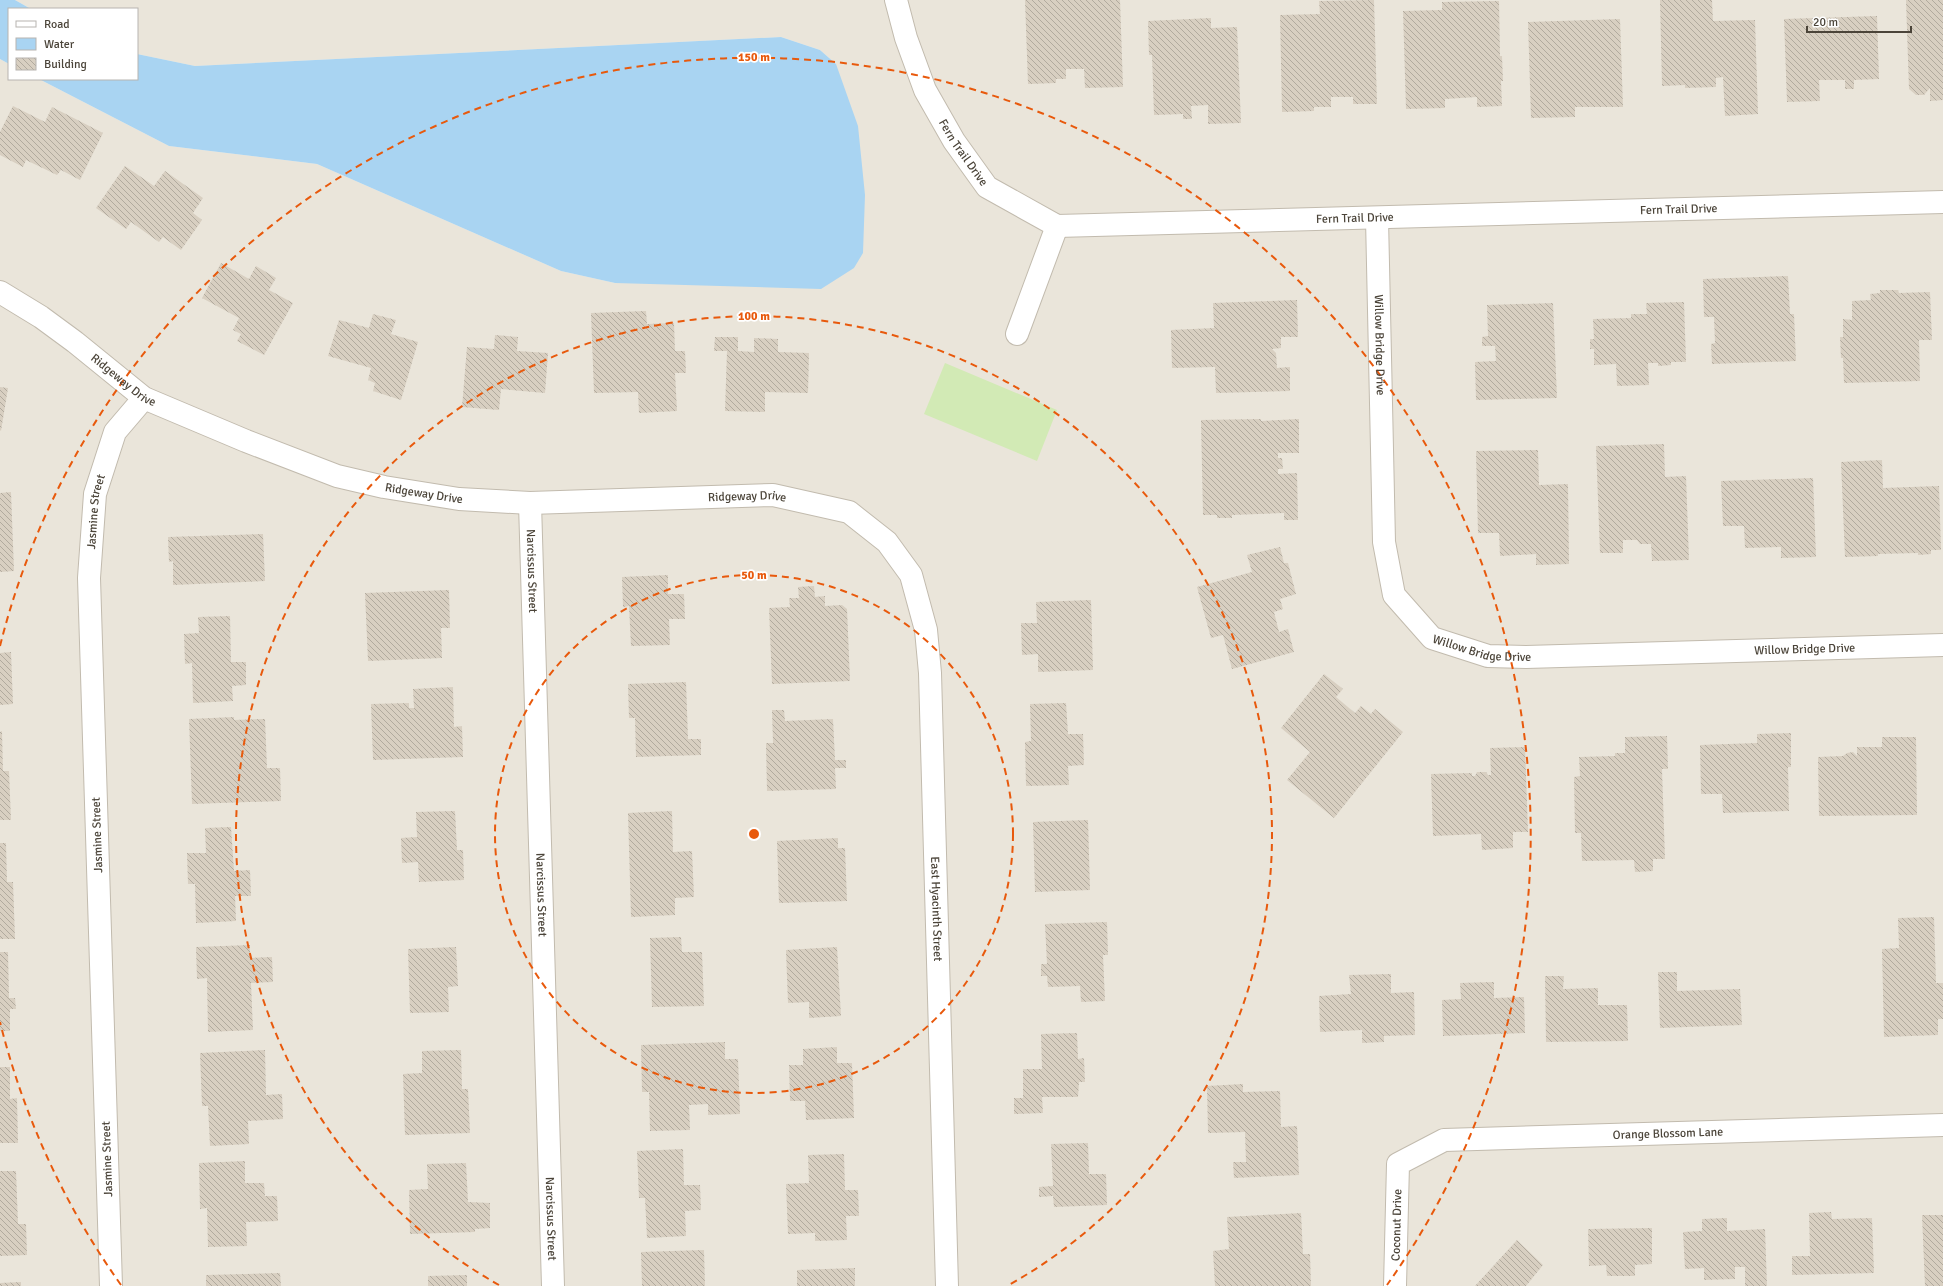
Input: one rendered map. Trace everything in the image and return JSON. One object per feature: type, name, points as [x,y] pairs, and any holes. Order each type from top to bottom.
[{"type":"street","name":"Fern Trail Drive","points":[[896,0],[906,38],[925,90],[954,142],[987,187],[1057,226],[1943,202]]},
{"type":"street","name":"Willow Bridge Drive","points":[[1377,218],[1384,542],[1394,595],[1432,638],[1488,656],[1526,657],[1943,645]]},
{"type":"street","points":[[1017,334],[1057,226]]},
{"type":"street","name":"Ridgeway Drive","points":[[0,292],[41,317],[144,398],[246,441],[337,476],[384,488],[459,499],[530,503],[773,495],[849,512],[887,542]]},
{"type":"street","name":"Jasmine Street","points":[[111,1286],[89,578],[95,494],[115,432],[144,398]]},
{"type":"street","name":"Narcissus Street","points":[[530,503],[553,1286]]},
{"type":"street","name":"East Hyacinth Street","points":[[887,542],[912,575],[926,630],[930,673],[947,1286]]},
{"type":"street","name":"Orange Blossom Lane","points":[[1398,1164],[1444,1140],[1943,1125]]},
{"type":"street","name":"Coconut Drive","points":[[1396,1286],[1398,1164]]},
{"type":"shaded area","points":[[15,0],[1943,0],[1943,1286],[0,1286],[0,59],[8,63],[8,80],[41,80],[169,146],[317,164],[561,271],[615,283],[836,64],[820,50],[781,37],[195,66],[138,54],[138,8],[29,8]]},
{"type":"green space","points":[[945,363],[1057,410],[1037,461],[924,414]]},
{"type":"water","points":[[0,0],[15,0],[29,8],[8,8],[8,63],[0,59]]},
{"type":"water","points":[[781,37],[820,50],[836,64],[858,126],[865,195],[863,253],[854,268],[821,289],[615,283],[561,271],[317,164],[169,146],[41,80],[138,80],[138,54],[195,66]]},
{"type":"building","points":[[1025,0],[1120,0],[1123,87],[1085,88],[1084,69],[1066,69],[1066,79],[1056,79],[1056,83],[1028,84]]},
{"type":"building","points":[[1374,0],[1377,104],[1353,104],[1353,97],[1331,97],[1331,107],[1314,107],[1314,111],[1282,112],[1280,15],[1320,14],[1319,1]]},
{"type":"building","points":[[1660,0],[1712,0],[1713,21],[1755,20],[1758,114],[1725,116],[1723,77],[1716,78],[1716,87],[1685,88],[1685,85],[1662,86]]},
{"type":"building","points":[[1906,0],[1943,0],[1943,100],[1930,101],[1930,88],[1924,95],[1916,95],[1909,89]]},
{"type":"building","points":[[1499,1],[1500,56],[1502,56],[1503,81],[1501,81],[1502,106],[1477,107],[1477,97],[1445,99],[1445,108],[1406,109],[1403,11],[1442,10],[1442,2]]},
{"type":"building","points":[[1877,16],[1879,79],[1854,80],[1854,89],[1845,89],[1845,80],[1819,80],[1820,101],[1787,102],[1784,19]]},
{"type":"building","points":[[1211,18],[1211,28],[1237,27],[1241,123],[1208,124],[1208,105],[1191,106],[1192,119],[1183,119],[1183,114],[1154,115],[1152,55],[1149,55],[1148,21]]},
{"type":"building","points":[[1620,19],[1623,107],[1575,107],[1575,117],[1531,118],[1528,22]]},
{"type":"building","points":[[13,106],[45,122],[52,107],[103,133],[80,180],[61,170],[57,175],[26,160],[23,167],[0,155],[0,132]]},
{"type":"building","points":[[125,166],[154,186],[165,171],[203,198],[193,213],[202,220],[181,250],[163,237],[159,242],[131,222],[126,229],[96,208]]},
{"type":"building","points":[[221,263],[249,279],[256,266],[276,278],[269,290],[293,303],[264,355],[237,341],[241,334],[233,330],[239,318],[202,298]]},
{"type":"building","points":[[1788,276],[1790,314],[1794,314],[1796,361],[1712,364],[1711,344],[1715,343],[1714,317],[1704,317],[1703,279]]},
{"type":"building","points":[[1880,290],[1898,290],[1899,293],[1930,292],[1932,340],[1919,340],[1920,381],[1844,383],[1840,337],[1843,337],[1843,319],[1852,320],[1852,301],[1871,300],[1870,294],[1880,293]]},
{"type":"building","points":[[1297,300],[1298,337],[1281,337],[1281,348],[1272,349],[1276,353],[1277,368],[1290,367],[1290,391],[1216,393],[1215,367],[1172,368],[1171,330],[1214,328],[1213,303]]},
{"type":"building","points":[[1684,302],[1686,362],[1671,362],[1671,365],[1658,366],[1658,363],[1648,363],[1649,385],[1617,386],[1616,364],[1594,365],[1594,349],[1590,349],[1590,339],[1594,339],[1593,319],[1631,318],[1631,314],[1647,314],[1646,303]]},
{"type":"building","points":[[1553,303],[1557,398],[1476,400],[1475,362],[1496,361],[1495,346],[1482,346],[1482,337],[1488,336],[1487,305]]},
{"type":"building","points":[[646,311],[647,324],[674,323],[675,351],[685,351],[686,373],[675,373],[677,411],[639,413],[638,392],[594,393],[591,313]]},
{"type":"building","points":[[373,314],[396,320],[391,334],[418,342],[401,400],[373,391],[375,383],[368,380],[371,368],[328,356],[339,320],[369,328]]},
{"type":"building","points":[[495,335],[518,337],[517,351],[548,353],[545,393],[501,389],[499,410],[462,407],[467,347],[494,349]]},
{"type":"building","points":[[715,337],[738,337],[738,351],[754,352],[754,338],[778,339],[778,352],[809,353],[808,393],[765,392],[765,412],[725,411],[727,351],[714,351]]},
{"type":"building","points":[[0,387],[8,388],[1,431],[0,430]]},
{"type":"building","points":[[1261,419],[1261,421],[1299,419],[1299,453],[1278,453],[1278,458],[1282,458],[1283,469],[1278,469],[1278,474],[1297,473],[1298,520],[1284,520],[1284,513],[1232,515],[1232,518],[1217,518],[1217,515],[1203,515],[1201,420]]},
{"type":"building","points":[[1664,444],[1665,477],[1686,476],[1689,560],[1652,561],[1651,544],[1640,544],[1637,540],[1623,540],[1623,553],[1600,553],[1596,446]]},
{"type":"building","points":[[1538,450],[1539,485],[1568,484],[1569,564],[1536,565],[1536,554],[1500,556],[1499,533],[1478,533],[1476,451]]},
{"type":"building","points":[[1882,460],[1883,488],[1939,486],[1941,550],[1931,550],[1931,554],[1918,555],[1918,553],[1878,554],[1878,556],[1845,557],[1841,462]]},
{"type":"building","points":[[1813,478],[1816,557],[1781,558],[1781,547],[1745,548],[1744,526],[1723,526],[1721,481]]},
{"type":"building","points":[[11,492],[14,571],[0,572],[0,493]]},
{"type":"building","points":[[263,534],[265,581],[173,585],[173,561],[169,562],[168,537]]},
{"type":"building","points":[[1280,547],[1284,563],[1288,563],[1296,594],[1280,599],[1283,609],[1274,612],[1279,632],[1288,629],[1294,652],[1232,669],[1223,635],[1211,638],[1197,587],[1252,572],[1247,555]]},
{"type":"building","points":[[668,575],[668,594],[684,594],[685,619],[669,619],[670,645],[631,646],[629,606],[623,607],[622,577]]},
{"type":"building","points":[[814,586],[815,597],[825,596],[825,606],[842,605],[847,609],[850,681],[772,684],[769,608],[790,607],[789,598],[799,598],[798,587]]},
{"type":"building","points":[[449,590],[450,628],[441,628],[442,658],[368,661],[365,593]]},
{"type":"building","points":[[1091,600],[1093,670],[1038,672],[1038,654],[1022,655],[1021,623],[1037,623],[1036,602]]},
{"type":"building","points":[[230,616],[231,662],[246,662],[246,685],[232,686],[233,701],[193,703],[192,663],[185,664],[184,634],[199,633],[198,617]]},
{"type":"building","points":[[11,652],[13,704],[0,705],[0,653]]},
{"type":"building","points":[[1324,674],[1343,689],[1336,697],[1355,713],[1361,706],[1371,714],[1375,709],[1403,732],[1334,818],[1287,780],[1310,752],[1281,728]]},
{"type":"building","points":[[686,682],[688,739],[701,739],[701,755],[636,757],[635,718],[629,718],[628,684]]},
{"type":"building","points":[[453,687],[454,727],[462,726],[463,757],[373,760],[371,704],[409,703],[409,708],[414,708],[413,689]]},
{"type":"building","points":[[1066,703],[1068,734],[1083,734],[1084,765],[1068,766],[1069,785],[1026,786],[1025,742],[1031,741],[1030,704]]},
{"type":"building","points":[[772,710],[784,710],[785,721],[833,719],[835,760],[846,760],[846,768],[835,768],[836,789],[767,791],[766,743],[773,743]]},
{"type":"building","points":[[234,717],[234,720],[265,719],[267,768],[280,768],[281,801],[192,804],[189,719]]},
{"type":"building","points":[[2,731],[3,771],[9,771],[11,820],[0,820],[0,732]]},
{"type":"building","points":[[1791,733],[1791,767],[1788,767],[1789,811],[1723,813],[1722,794],[1701,794],[1700,745],[1757,743],[1757,734]]},
{"type":"building","points":[[1667,736],[1668,769],[1662,769],[1665,859],[1653,859],[1653,871],[1635,872],[1634,860],[1582,861],[1581,833],[1575,833],[1574,777],[1580,776],[1579,757],[1615,756],[1615,753],[1625,753],[1625,737]]},
{"type":"building","points":[[1882,737],[1916,737],[1917,815],[1819,816],[1818,757],[1843,756],[1847,753],[1853,752],[1857,756],[1857,747],[1882,747]]},
{"type":"building","points":[[1525,747],[1528,832],[1513,832],[1513,848],[1482,850],[1481,834],[1433,836],[1431,774],[1472,773],[1472,776],[1475,776],[1477,772],[1486,772],[1488,775],[1491,775],[1490,748]]},
{"type":"building","points":[[455,811],[457,850],[463,850],[464,880],[419,882],[418,862],[402,863],[401,838],[417,837],[416,812]]},
{"type":"building","points":[[672,811],[673,852],[692,851],[694,897],[675,898],[675,915],[631,917],[628,813]]},
{"type":"building","points":[[1088,820],[1090,890],[1035,892],[1033,822]]},
{"type":"building","points":[[231,827],[234,871],[250,870],[251,896],[235,896],[236,921],[196,923],[195,884],[188,884],[187,853],[206,853],[205,828]]},
{"type":"building","points":[[838,838],[838,848],[845,848],[847,901],[779,903],[777,841]]},
{"type":"building","points":[[0,843],[6,843],[7,882],[13,882],[15,939],[0,939]]},
{"type":"building","points":[[1934,917],[1936,983],[1943,983],[1943,1019],[1938,1019],[1938,1035],[1884,1037],[1882,949],[1899,948],[1898,918]]},
{"type":"building","points":[[1107,922],[1108,955],[1103,955],[1105,1001],[1081,1002],[1080,986],[1048,987],[1047,976],[1041,976],[1041,964],[1047,964],[1045,924]]},
{"type":"building","points":[[681,937],[682,952],[702,952],[704,1006],[652,1007],[650,938]]},
{"type":"building","points":[[250,945],[250,958],[272,957],[273,982],[251,983],[253,1030],[208,1032],[207,978],[197,979],[196,947]]},
{"type":"building","points":[[456,947],[458,986],[448,987],[449,1012],[410,1013],[408,949]]},
{"type":"building","points":[[837,947],[841,1016],[809,1018],[809,1002],[788,1003],[786,950]]},
{"type":"building","points":[[0,952],[8,952],[9,998],[15,998],[16,1009],[10,1009],[10,1031],[0,1031]]},
{"type":"building","points":[[1658,972],[1677,972],[1677,991],[1740,989],[1742,1025],[1660,1028]]},
{"type":"building","points":[[1391,974],[1391,993],[1414,992],[1415,1035],[1384,1036],[1384,1042],[1362,1043],[1362,1030],[1320,1032],[1319,996],[1351,994],[1349,975]]},
{"type":"building","points":[[1545,976],[1564,976],[1563,989],[1598,988],[1598,1005],[1627,1005],[1628,1041],[1546,1042]]},
{"type":"building","points":[[1494,982],[1494,998],[1524,997],[1525,1033],[1443,1036],[1442,1000],[1461,999],[1460,983]]},
{"type":"building","points":[[1077,1033],[1078,1059],[1084,1058],[1085,1082],[1079,1082],[1078,1097],[1042,1097],[1043,1113],[1014,1114],[1014,1098],[1023,1098],[1023,1069],[1042,1069],[1041,1034]]},
{"type":"building","points":[[725,1042],[725,1059],[738,1059],[740,1114],[708,1115],[708,1104],[689,1105],[690,1130],[650,1131],[649,1092],[642,1092],[641,1045]]},
{"type":"building","points":[[837,1047],[837,1063],[852,1063],[854,1118],[806,1120],[805,1101],[790,1101],[789,1065],[803,1065],[803,1049]]},
{"type":"building","points":[[265,1050],[266,1095],[282,1094],[283,1119],[248,1121],[249,1144],[210,1146],[208,1106],[202,1106],[200,1053]]},
{"type":"building","points":[[461,1050],[462,1089],[468,1089],[470,1133],[405,1135],[403,1074],[422,1073],[422,1051]]},
{"type":"building","points":[[0,1067],[10,1067],[10,1099],[17,1098],[18,1143],[0,1143]]},
{"type":"building","points":[[1243,1084],[1243,1092],[1280,1091],[1281,1127],[1297,1126],[1299,1175],[1234,1178],[1233,1162],[1246,1162],[1245,1132],[1208,1133],[1207,1086]]},
{"type":"building","points":[[1088,1143],[1089,1174],[1106,1174],[1107,1205],[1054,1207],[1053,1196],[1039,1197],[1039,1187],[1053,1186],[1051,1144]]},
{"type":"building","points":[[683,1149],[684,1185],[700,1185],[701,1210],[685,1211],[686,1236],[647,1238],[645,1198],[639,1198],[637,1151]]},
{"type":"building","points":[[844,1154],[845,1190],[858,1190],[859,1216],[846,1216],[847,1240],[815,1241],[815,1233],[788,1234],[786,1184],[809,1183],[808,1155]]},
{"type":"building","points":[[245,1161],[245,1183],[264,1183],[265,1196],[277,1196],[278,1221],[246,1222],[247,1246],[208,1247],[207,1208],[200,1209],[199,1163]]},
{"type":"building","points":[[466,1163],[468,1202],[490,1203],[490,1228],[475,1229],[475,1232],[410,1234],[409,1190],[428,1189],[427,1164]]},
{"type":"building","points":[[0,1171],[16,1171],[18,1224],[26,1224],[27,1255],[0,1256]]},
{"type":"building","points":[[1831,1212],[1832,1219],[1872,1218],[1874,1273],[1792,1275],[1792,1256],[1810,1256],[1809,1213]]},
{"type":"building","points":[[1301,1213],[1303,1254],[1310,1254],[1311,1286],[1215,1286],[1213,1251],[1229,1249],[1227,1217]]},
{"type":"building","points":[[1922,1215],[1943,1215],[1943,1286],[1925,1286]]},
{"type":"building","points":[[1727,1218],[1727,1231],[1765,1229],[1767,1286],[1745,1286],[1745,1267],[1735,1267],[1735,1279],[1704,1280],[1704,1268],[1685,1269],[1683,1232],[1702,1231],[1702,1219]]},
{"type":"building","points":[[1652,1228],[1652,1264],[1635,1265],[1635,1276],[1607,1276],[1606,1265],[1589,1266],[1588,1229]]},
{"type":"building","points":[[1517,1240],[1543,1265],[1526,1286],[1475,1286]]},
{"type":"building","points":[[704,1250],[705,1286],[642,1286],[641,1252]]},
{"type":"building","points":[[855,1268],[855,1286],[797,1286],[797,1270]]},
{"type":"building","points":[[280,1273],[281,1286],[206,1286],[206,1275]]},
{"type":"building","points":[[467,1275],[467,1286],[428,1286],[428,1276]]},
{"type":"building","points":[[21,1282],[21,1286],[0,1286],[0,1283]]}]
